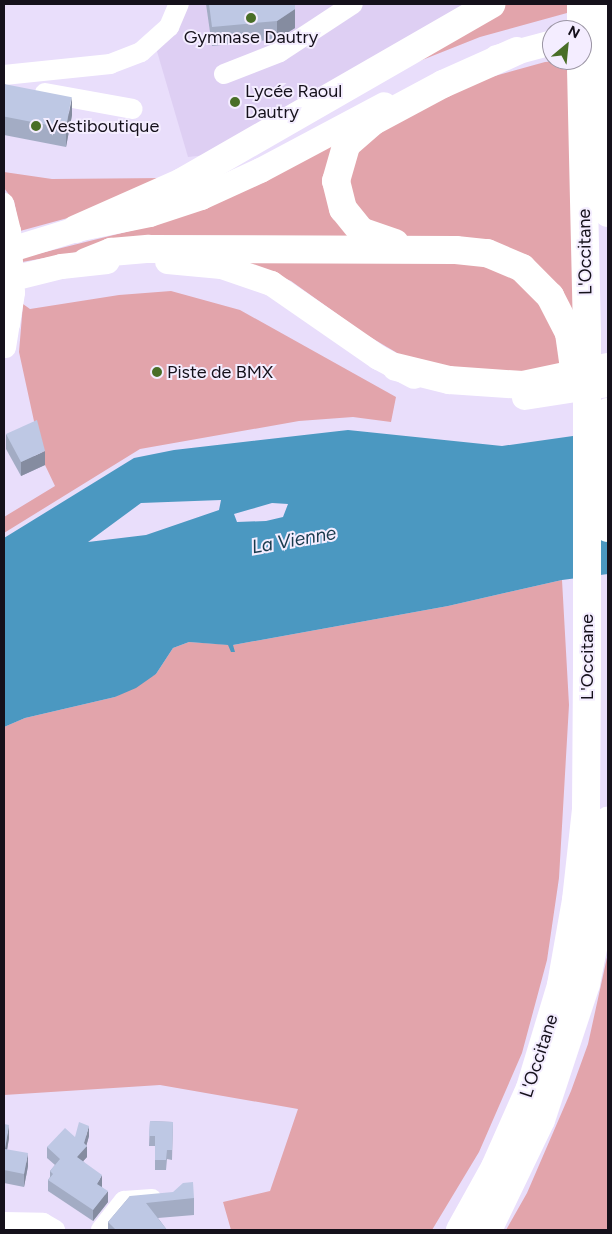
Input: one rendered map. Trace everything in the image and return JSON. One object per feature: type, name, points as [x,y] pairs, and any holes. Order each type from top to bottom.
[{"type":"highway","points":[[76,229],[182,182],[492,4]]},
{"type":"highway","points":[[430,250],[378,239],[355,225],[344,209],[337,190],[340,157],[351,139],[372,122],[443,84],[517,51]]},
{"type":"highway","name":"L'Occitane","points":[[578,333],[589,70]]},
{"type":"highway","name":"L'Occitane","points":[[590,70],[608,212]]},
{"type":"highway","points":[[86,262],[111,252],[149,249],[430,250],[487,253],[522,268],[550,296],[578,333],[600,445]]},
{"type":"highway","points":[[396,367],[448,380],[523,385],[608,366]]},
{"type":"highway","name":"L'Occitane","points":[[460,1230],[514,1126],[546,1041],[561,985],[576,900],[586,809],[587,668],[600,445],[608,412]]},
{"type":"highway","name":"L'Occitane","points":[[600,445],[608,528]]},
{"type":"highway","name":"L'Occitane","points":[[488,1230],[541,1120],[586,984],[597,929],[608,821]]},
{"type":"main road","points":[[15,242],[149,214],[202,197],[260,170],[410,90],[463,66],[542,45]]},
{"type":"main road","points":[[4,280],[33,272],[86,262],[196,262],[249,273],[301,302],[396,367],[444,391],[512,397],[608,384]]},
{"type":"street","points":[[4,75],[110,64],[141,52],[169,28],[179,4]]},
{"type":"street","points":[[224,74],[280,52],[353,4]]},
{"type":"street","points":[[4,86],[133,109]]},
{"type":"street","points":[[4,203],[15,242],[15,293],[7,324],[6,348]]},
{"type":"street","points":[[101,1230],[124,1201],[172,1197]]},
{"type":"street","points":[[4,1222],[44,1223],[54,1230]]},
{"type":"shaded area","name":"Lycée Raoul Dautry","points":[[188,4],[467,4],[207,155],[188,157],[156,48]]},
{"type":"shaded area","points":[[502,4],[567,4],[567,13],[480,37],[402,68]]},
{"type":"shaded area","points":[[542,63],[542,70],[568,70],[574,327],[539,272],[381,236],[342,186],[353,145],[473,82]]},
{"type":"shaded area","points":[[335,139],[356,239],[101,248],[22,262],[21,258],[138,229]]},
{"type":"shaded area","points":[[4,172],[52,179],[165,178],[86,213],[20,231],[14,201],[4,188]]},
{"type":"shaded area","points":[[241,260],[491,264],[544,298],[565,369],[503,378],[409,360],[365,334],[291,281]]},
{"type":"shaded area","points":[[171,291],[240,310],[396,397],[391,422],[353,417],[299,421],[140,449],[4,533],[4,517],[55,486],[45,465],[19,352],[23,304],[30,309],[119,295]]},
{"type":"shaded area","points":[[562,580],[569,705],[559,878],[547,960],[522,1053],[479,1152],[432,1230],[231,1230],[223,1202],[270,1191],[298,1109],[160,1085],[4,1095],[4,727],[25,718],[115,697],[156,674],[173,648],[189,642],[233,645],[448,606]]},
{"type":"shaded area","points":[[608,953],[608,1230],[506,1230],[527,1193],[571,1091],[588,1044]]},
{"type":"water","name":"La Vienne","points":[[348,430],[502,446],[608,431],[608,574],[562,580],[448,606],[233,645],[235,652],[231,652],[228,645],[189,642],[173,648],[156,674],[136,688],[115,697],[25,718],[4,727],[4,538],[134,458],[174,450]],"holes":[[[221,500],[219,510],[146,535],[88,542],[141,503]],[[272,503],[288,504],[283,517],[266,521],[237,522],[234,514]]]},
{"type":"building","points":[[209,4],[295,4],[295,9],[277,21],[212,27]]},
{"type":"building","points":[[4,84],[72,97],[66,129],[4,117]]},
{"type":"building","points":[[37,420],[45,451],[21,462],[6,434]]},
{"type":"building","points":[[150,1121],[173,1122],[172,1150],[167,1150],[166,1160],[155,1160],[155,1136],[149,1136]]},
{"type":"building","points":[[79,1122],[89,1126],[84,1143],[87,1146],[77,1157],[102,1175],[97,1184],[108,1191],[93,1210],[48,1180],[53,1174],[50,1171],[60,1159],[47,1147],[65,1128],[75,1137]]},
{"type":"building","points":[[4,1124],[9,1125],[5,1149],[28,1153],[24,1174],[4,1170]]},
{"type":"building","points":[[193,1182],[194,1198],[146,1203],[167,1230],[116,1230],[108,1222],[130,1196],[173,1192],[183,1183]]},
{"type":"place","name":"Gymnase Dautry","points":[[251,18]]},
{"type":"place","name":"Lycée Raoul Dautry","points":[[235,102]]},
{"type":"place","name":"Vestiboutique","points":[[36,126]]},
{"type":"place","name":"Piste de BMX","points":[[157,372]]}]
